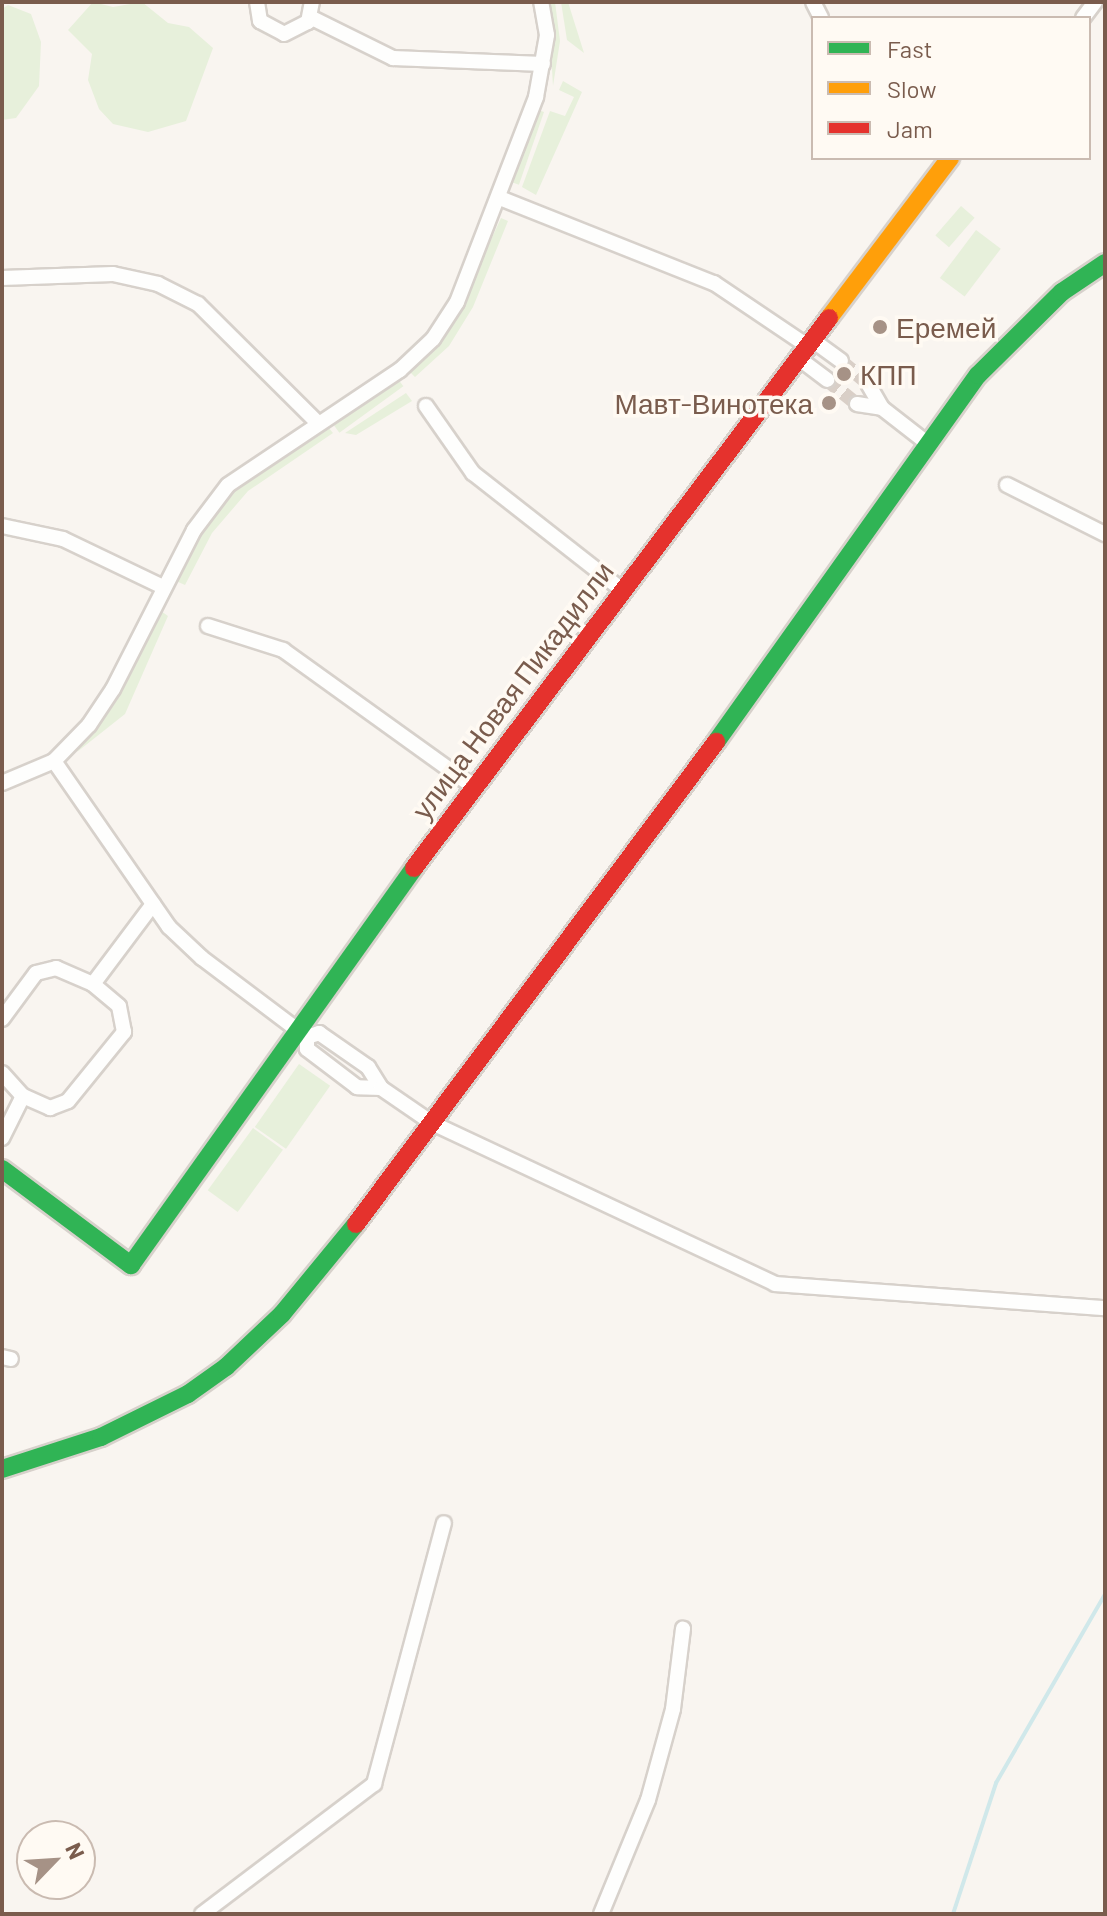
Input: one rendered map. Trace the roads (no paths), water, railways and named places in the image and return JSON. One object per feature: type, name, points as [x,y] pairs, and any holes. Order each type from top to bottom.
[{"type":"street","points":[[257,2],[260,21],[274,33],[293,33],[311,10],[393,58],[543,64]]},
{"type":"street","points":[[2,783],[54,761],[89,725],[113,689],[194,530],[228,485],[400,370],[433,339],[457,302],[500,198],[543,64],[547,35],[541,2]]},
{"type":"street","name":"улица Новая Пикадилли","points":[[2,1169],[131,1265],[303,1034],[472,786],[948,160]]},
{"type":"street","points":[[500,198],[714,283],[805,347],[841,361]]},
{"type":"street","points":[[2,1469],[101,1437],[188,1394],[226,1367],[282,1314],[333,1254],[691,776],[927,443],[1025,324],[1105,263]]},
{"type":"street","points":[[2,278],[113,274],[158,284],[198,304],[318,423]]},
{"type":"street","points":[[805,347],[827,380]]},
{"type":"street","points":[[868,384],[882,408],[927,443]]},
{"type":"street","points":[[857,404],[882,408]]},
{"type":"street","points":[[426,406],[473,473],[622,590]]},
{"type":"street","points":[[1007,485],[1105,534]]},
{"type":"street","points":[[2,526],[63,539],[163,587]]},
{"type":"street","points":[[208,626],[283,650],[472,786]]},
{"type":"street","points":[[54,761],[153,904],[202,958],[303,1034],[307,1049],[357,1087],[381,1088]]},
{"type":"street","points":[[93,984],[153,904]]},
{"type":"street","points":[[2,1019],[36,973],[56,968],[93,984],[119,1006],[124,1032],[68,1101],[50,1108],[23,1096],[2,1073]]},
{"type":"street","points":[[303,1034],[319,1033],[368,1067],[381,1088],[432,1123],[775,1284],[1105,1308]]},
{"type":"street","points":[[2,1138],[23,1096]]},
{"type":"street","points":[[202,1914],[374,1784],[444,1523]]},
{"type":"street","points":[[601,1914],[648,1800],[673,1709],[683,1629]]},
{"type":"waterway","points":[[953,1914],[996,1783],[1105,1594]]},
{"type":"tunnel","points":[[841,361],[868,384]]},
{"type":"tunnel","points":[[827,380],[857,404]]},
{"type":"place","name":"Еремей","points":[[880,327]]},
{"type":"place","name":"КПП","points":[[844,374]]},
{"type":"place","name":"Мавт-Винотека","points":[[829,403]]}]
